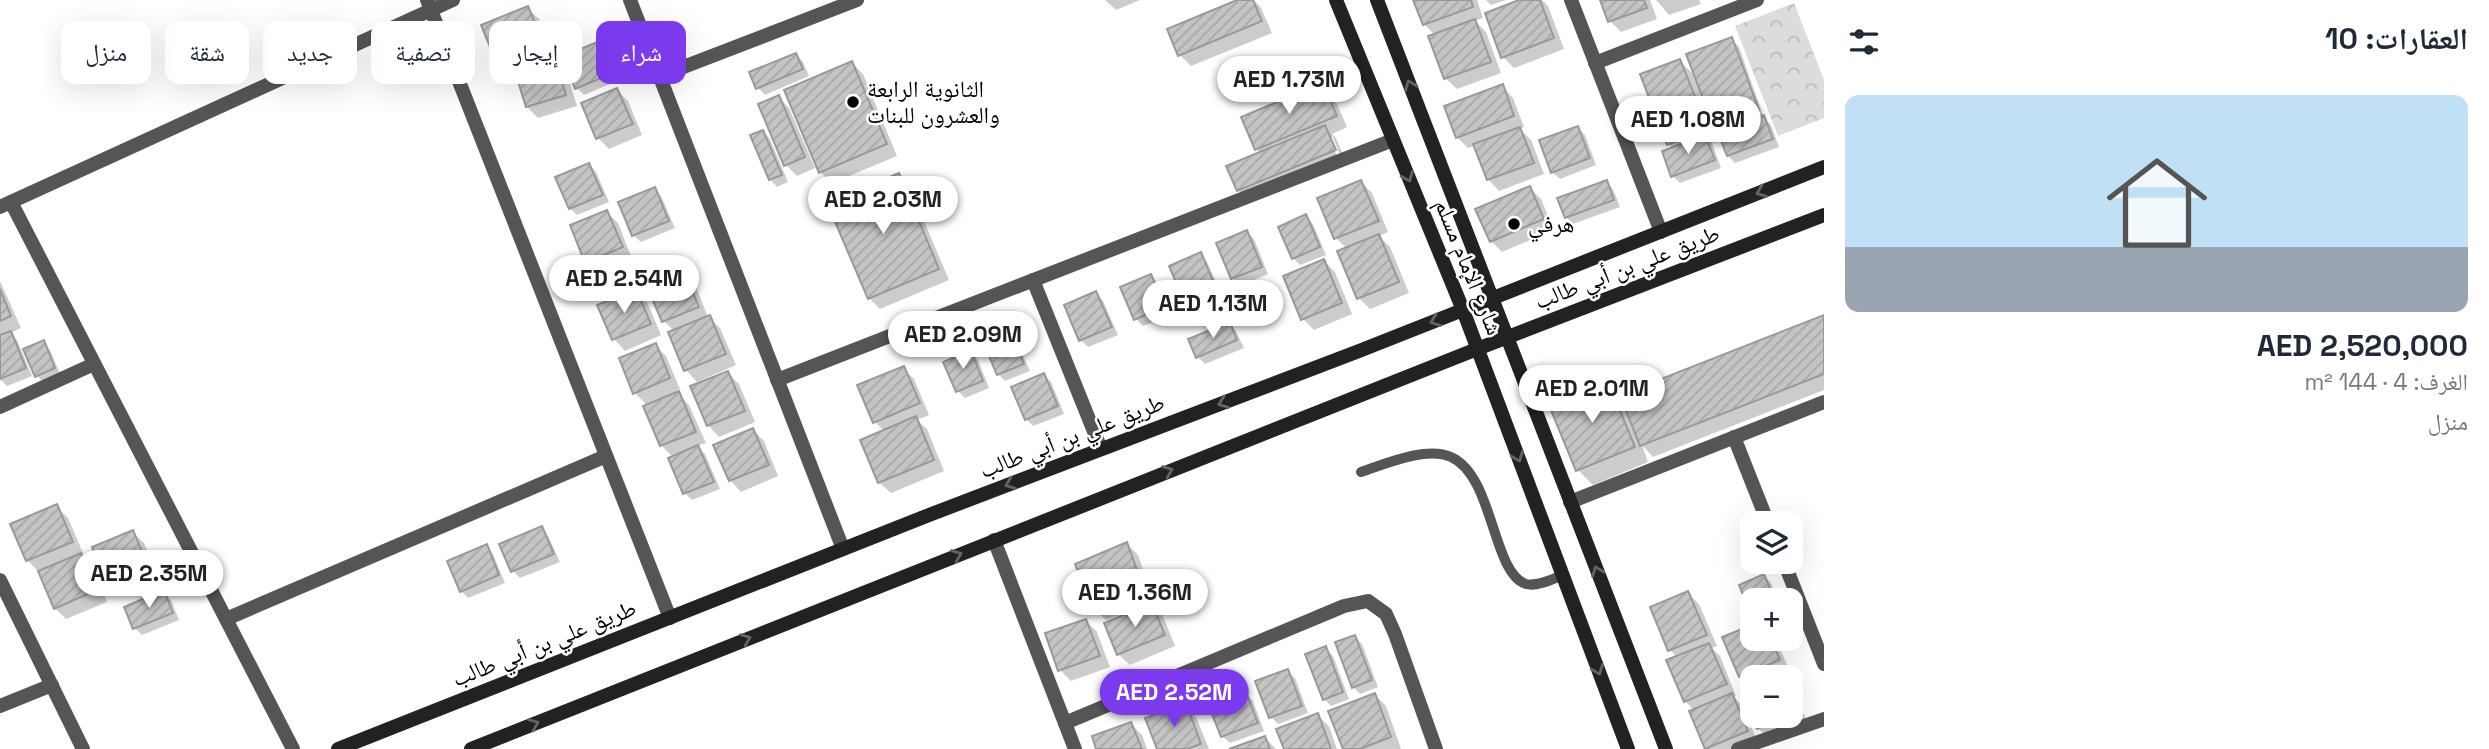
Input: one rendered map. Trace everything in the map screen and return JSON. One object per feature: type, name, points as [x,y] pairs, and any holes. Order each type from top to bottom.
[{"type":"main road","name":"شارع الإمام مسلم","points":[[1336,0],[1463,310],[1628,749]]},
{"type":"main road","name":"شارع الإمام مسلم","points":[[1377,0],[1666,749]]},
{"type":"main road","name":"طريق علي بن أبي طالب","points":[[338,749],[1824,167]]},
{"type":"main road","name":"طريق علي بن أبي طالب","points":[[471,749],[493,745],[995,540],[1824,215]]},
{"type":"street","points":[[293,749],[94,363],[6,204],[429,4],[453,0]]},
{"type":"street","points":[[630,0],[638,21]]},
{"type":"street","points":[[686,66],[857,0]]},
{"type":"street","points":[[1571,0],[1661,232]]},
{"type":"street","points":[[1595,63],[1731,5],[1758,0]]},
{"type":"street","points":[[429,4],[670,618]]},
{"type":"street","points":[[663,84],[843,549]]},
{"type":"street","points":[[777,380],[1393,140]]},
{"type":"street","points":[[1034,280],[1101,449]]},
{"type":"street","points":[[0,407],[94,363]]},
{"type":"street","points":[[1570,502],[1824,402]]},
{"type":"street","points":[[1734,437],[1763,511]]},
{"type":"street","points":[[226,619],[606,456]]},
{"type":"street","points":[[995,540],[1075,749]]},
{"type":"street","points":[[1789,574],[1824,664]]},
{"type":"street","points":[[0,580],[83,749]]},
{"type":"street","points":[[1065,723],[1344,606],[1368,601],[1386,614],[1436,749]]},
{"type":"street","points":[[0,706],[52,685]]},
{"type":"street","points":[[1738,749],[1824,719]]},
{"type":"lane","points":[[1361,472],[1396,460],[1427,454],[1451,457],[1471,474],[1485,502],[1513,575],[1527,584],[1544,582],[1563,575]]},
{"type":"green space","points":[[1794,3],[1824,80],[1824,118],[1778,136],[1735,26]]},
{"type":"building","points":[[1237,0],[1253,0],[1262,21],[1178,56],[1167,29]]},
{"type":"building","points":[[1413,0],[1471,0],[1473,7],[1423,25]]},
{"type":"building","points":[[1519,0],[1540,0],[1554,38],[1501,58],[1485,13]]},
{"type":"building","points":[[1600,0],[1644,0],[1647,8],[1608,22]]},
{"type":"building","points":[[528,6],[534,21],[491,21]]},
{"type":"building","points":[[1475,19],[1491,62],[1444,79],[1428,36]]},
{"type":"building","points":[[489,22],[489,44],[481,25]]},
{"type":"building","points":[[1732,37],[1759,110],[1714,127],[1686,54]]},
{"type":"building","points":[[596,42],[596,80],[575,89],[573,84],[582,84],[582,48]]},
{"type":"building","points":[[796,53],[803,69],[756,89],[749,72]]},
{"type":"building","points":[[1680,59],[1708,129],[1667,145],[1640,74]]},
{"type":"building","points":[[852,61],[887,144],[819,173],[784,90]]},
{"type":"building","points":[[1323,83],[1337,116],[1255,150],[1241,117]]},
{"type":"building","points":[[519,84],[563,84],[566,95],[526,107]]},
{"type":"building","points":[[1503,84],[1514,116],[1456,138],[1444,106]]},
{"type":"building","points":[[617,88],[633,124],[596,139],[581,103]]},
{"type":"building","points":[[779,95],[805,157],[784,166],[758,104]]},
{"type":"building","points":[[1764,115],[1773,139],[1727,156],[1718,133]]},
{"type":"building","points":[[1325,125],[1336,150],[1237,191],[1226,166]]},
{"type":"building","points":[[1578,126],[1590,158],[1551,173],[1539,140]]},
{"type":"building","points":[[1520,127],[1534,163],[1487,180],[1473,144]]},
{"type":"building","points":[[763,130],[782,175],[769,180],[750,135]]},
{"type":"building","points":[[1705,135],[1715,160],[1671,177],[1662,151]]},
{"type":"building","points":[[589,163],[603,195],[569,209],[555,177]]},
{"type":"building","points":[[899,173],[939,269],[868,299],[827,203]]},
{"type":"building","points":[[1361,180],[1379,221],[1334,239],[1317,198]]},
{"type":"building","points":[[1607,180],[1614,200],[1565,218],[1557,198]]},
{"type":"building","points":[[1530,186],[1544,219],[1490,242],[1475,209]]},
{"type":"building","points":[[655,187],[669,221],[632,236],[618,202]]},
{"type":"building","points":[[607,210],[623,247],[585,263],[570,225]]},
{"type":"building","points":[[1306,214],[1320,247],[1292,259],[1278,227]]},
{"type":"building","points":[[1247,230],[1262,267],[1231,279],[1216,243]]},
{"type":"building","points":[[1379,234],[1399,282],[1357,299],[1337,251]]},
{"type":"building","points":[[1201,252],[1215,286],[1183,299],[1169,266]]},
{"type":"building","points":[[1324,259],[1342,303],[1301,320],[1283,276]]},
{"type":"building","points":[[683,269],[699,307],[662,322],[646,284]]},
{"type":"building","points":[[1151,274],[1165,307],[1134,320],[1120,287]]},
{"type":"building","points":[[0,289],[11,316],[0,321]]},
{"type":"building","points":[[636,289],[651,324],[612,340],[597,305]]},
{"type":"building","points":[[1096,291],[1112,327],[1079,341],[1064,305]]},
{"type":"building","points":[[710,315],[726,354],[684,371],[668,332]]},
{"type":"building","points":[[1824,315],[1824,374],[1640,446],[1620,395]]},
{"type":"building","points":[[1230,322],[1237,340],[1196,358],[1188,339]]},
{"type":"building","points":[[1010,330],[1024,364],[997,375],[983,342]]},
{"type":"building","points":[[11,331],[26,368],[0,379],[0,335]]},
{"type":"building","points":[[44,340],[55,368],[35,377],[23,349]]},
{"type":"building","points":[[656,343],[670,378],[633,394],[619,358]]},
{"type":"building","points":[[971,350],[983,381],[956,392],[943,362]]},
{"type":"building","points":[[904,366],[920,403],[873,423],[857,385]]},
{"type":"building","points":[[728,371],[745,411],[707,426],[690,386]]},
{"type":"building","points":[[1044,373],[1058,406],[1025,420],[1011,387]]},
{"type":"building","points":[[1607,379],[1635,447],[1576,471],[1548,403]]},
{"type":"building","points":[[679,391],[696,432],[660,446],[643,406]]},
{"type":"building","points":[[916,416],[934,460],[878,483],[860,440]]},
{"type":"building","points":[[753,428],[769,465],[729,481],[713,445]]},
{"type":"building","points":[[698,445],[714,482],[683,494],[668,458]]},
{"type":"building","points":[[57,504],[73,542],[26,561],[10,524]]},
{"type":"building","points":[[542,526],[554,554],[511,572],[499,544]]},
{"type":"building","points":[[133,530],[147,564],[107,581],[92,547]]},
{"type":"building","points":[[1127,542],[1144,590],[1093,610],[1075,564]]},
{"type":"building","points":[[487,544],[499,575],[460,592],[447,561]]},
{"type":"building","points":[[81,553],[97,590],[54,609],[38,571]]},
{"type":"building","points":[[1764,574],[1770,588],[1740,588],[1739,585]]},
{"type":"building","points":[[164,590],[173,613],[133,629],[124,607]]},
{"type":"building","points":[[1688,591],[1707,635],[1668,651],[1650,607]]},
{"type":"building","points":[[1152,603],[1165,635],[1117,655],[1104,623]]},
{"type":"building","points":[[1086,619],[1100,656],[1058,671],[1045,633]]},
{"type":"building","points":[[1740,630],[1740,651],[1776,651],[1780,660],[1768,665],[1740,665],[1739,677],[1722,637]]},
{"type":"building","points":[[1355,635],[1372,680],[1352,688],[1335,642]]},
{"type":"building","points":[[1709,643],[1727,684],[1684,702],[1666,660]]},
{"type":"building","points":[[1326,646],[1343,692],[1323,700],[1305,654]]},
{"type":"building","points":[[1288,669],[1302,706],[1269,718],[1255,681]]},
{"type":"building","points":[[1246,692],[1258,723],[1221,737],[1209,706]]},
{"type":"building","points":[[1375,693],[1391,737],[1360,749],[1343,749],[1328,711]]},
{"type":"building","points":[[1732,693],[1740,712],[1740,728],[1747,728],[1748,731],[1705,749],[1689,711]]},
{"type":"building","points":[[1186,703],[1201,744],[1187,749],[1157,749],[1145,718]]},
{"type":"building","points":[[1318,713],[1331,749],[1284,749],[1276,729]]},
{"type":"building","points":[[1131,722],[1142,749],[1096,749],[1092,736]]},
{"type":"building","points":[[1265,736],[1270,749],[1229,749]]},
{"type":"place","name":"الثانوية الرابعة والعشرون للبنات","points":[[853,102]]},
{"type":"place","name":"هرفي","points":[[1514,224]]}]
